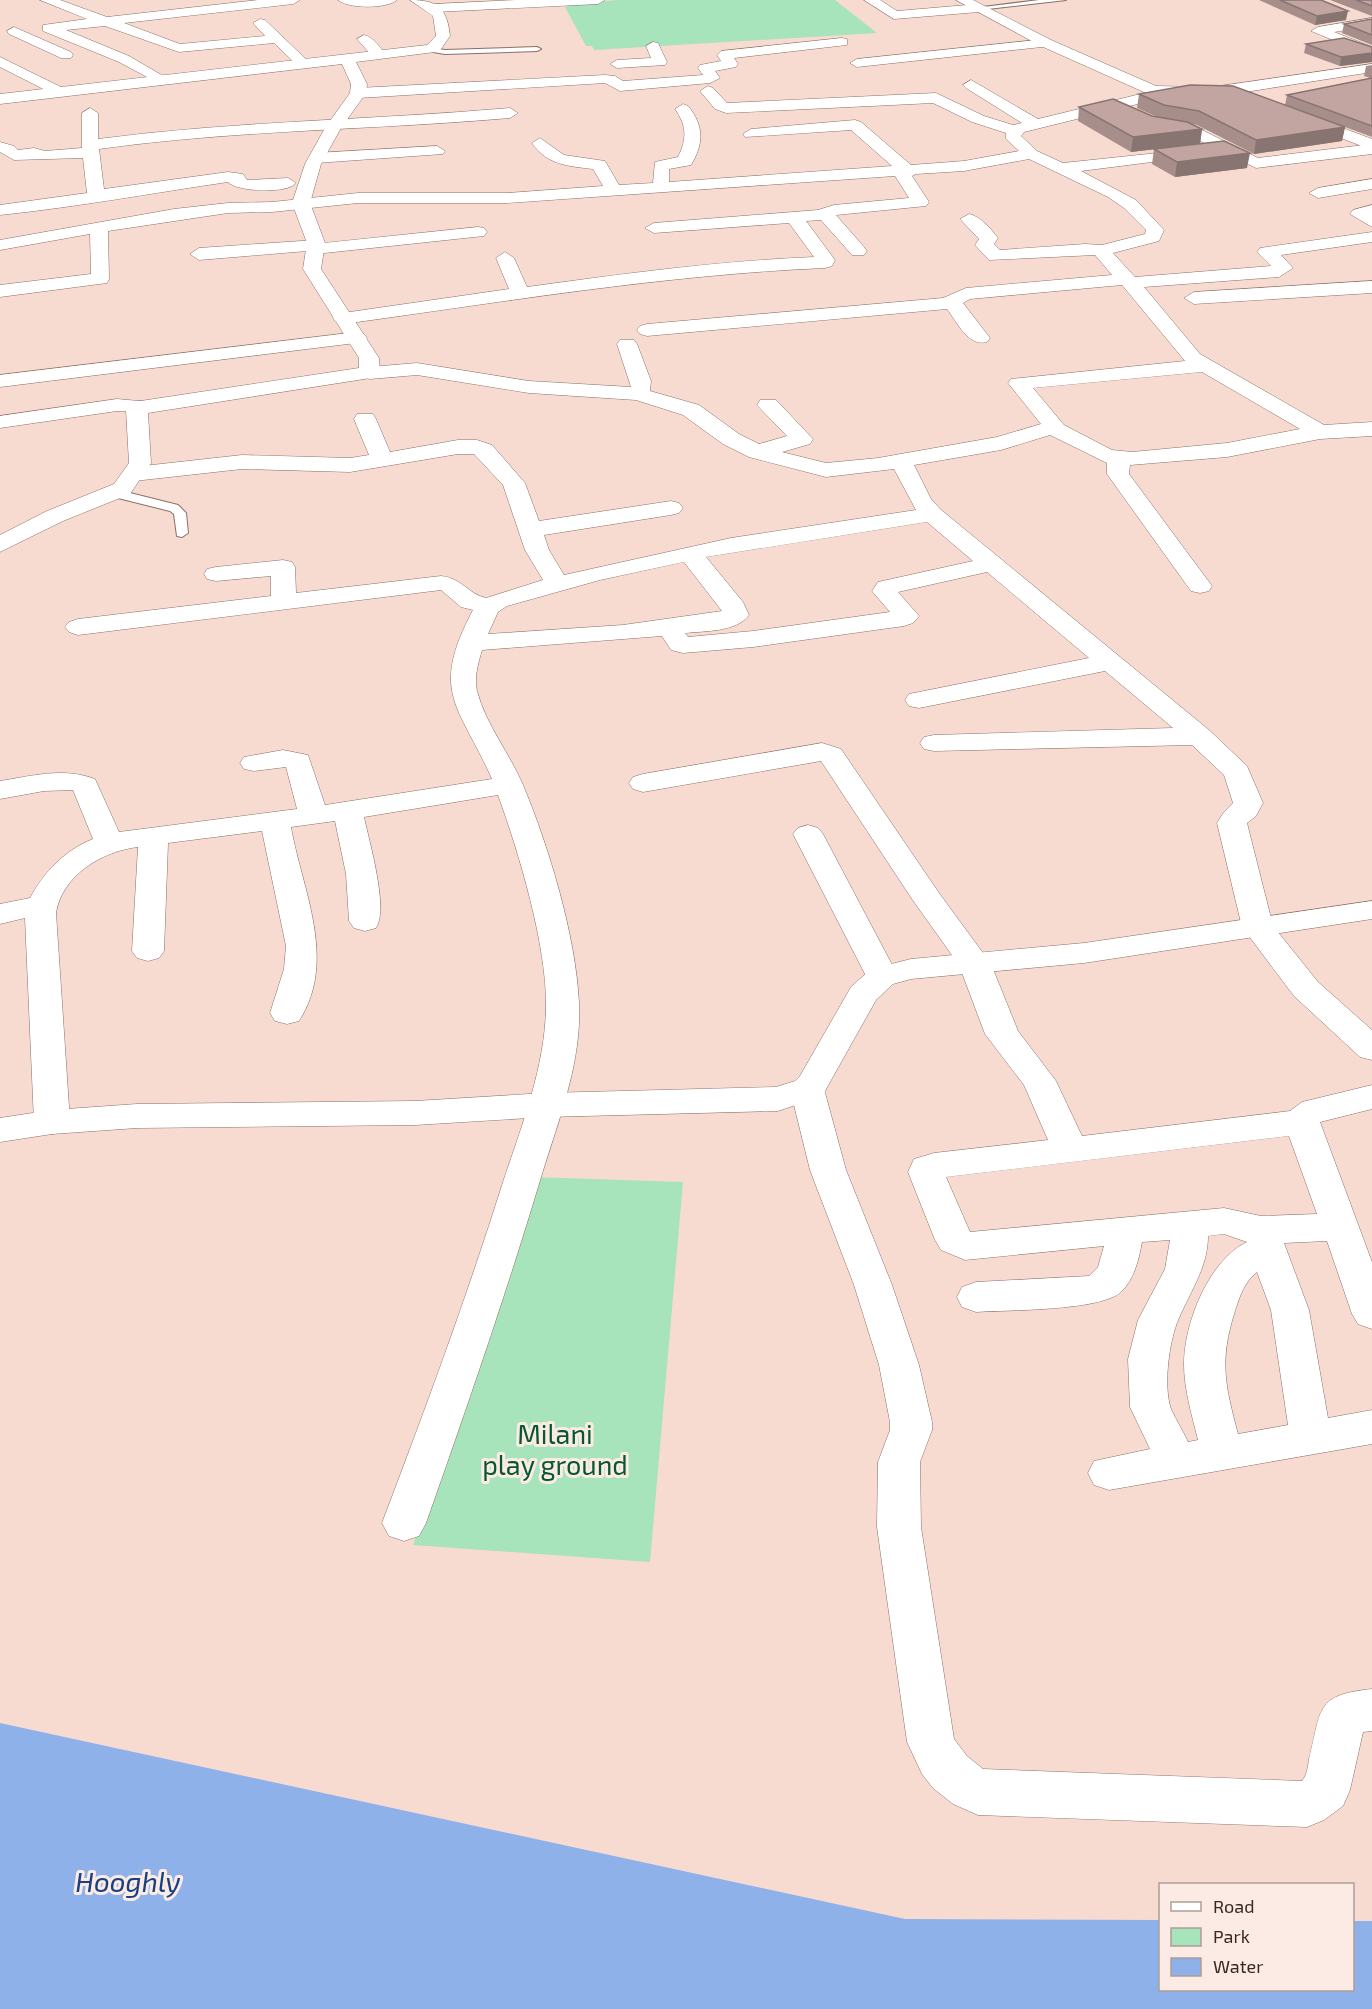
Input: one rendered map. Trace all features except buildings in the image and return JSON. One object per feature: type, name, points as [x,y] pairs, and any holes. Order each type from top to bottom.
[{"type":"street","points":[[47,0],[179,48],[275,39]]},
{"type":"street","points":[[134,18],[124,10],[200,0]]},
{"type":"street","points":[[160,80],[124,59],[48,28],[231,3],[293,0]]},
{"type":"street","points":[[345,0],[353,3],[390,0]]},
{"type":"street","points":[[417,0],[435,8],[598,0]]},
{"type":"street","points":[[872,0],[891,15],[979,8]]},
{"type":"street","points":[[963,0],[1046,43],[1151,90],[1165,93]]},
{"type":"street","points":[[231,3],[260,23],[303,63]]},
{"type":"street","points":[[2,97],[430,49],[436,46],[443,36],[435,8]]},
{"type":"street","points":[[1341,11],[1371,22]]},
{"type":"street","points":[[1371,22],[1318,31],[1372,52]]},
{"type":"street","points":[[15,31],[82,63]]},
{"type":"street","points":[[364,39],[378,54]]},
{"type":"street","points":[[358,93],[609,79],[620,86],[712,79],[705,68],[731,64],[724,56],[726,54],[842,42]]},
{"type":"street","points":[[857,63],[1046,43]]},
{"type":"street","points":[[653,46],[660,62],[607,61],[630,74],[651,74],[658,83]]},
{"type":"street","points":[[347,58],[359,84],[358,93],[337,123],[312,170],[301,203],[315,247],[312,269],[369,358],[370,373]]},
{"type":"street","points":[[0,61],[58,92]]},
{"type":"street","points":[[936,114],[964,131],[1011,130],[1115,107],[1165,93],[1220,91],[1372,68]]},
{"type":"street","points":[[1341,72],[1372,85]]},
{"type":"street","points":[[103,74],[124,84]]},
{"type":"street","points":[[559,82],[574,100]]},
{"type":"street","points":[[971,85],[1034,124]]},
{"type":"street","points":[[708,91],[720,106],[726,108],[936,98],[978,119],[1011,130]]},
{"type":"street","points":[[1220,91],[1261,103]]},
{"type":"street","points":[[58,92],[62,112]]},
{"type":"street","points":[[1115,107],[1162,127],[1185,129],[1260,164],[1372,149]]},
{"type":"street","points":[[662,188],[661,166],[685,161],[695,137],[690,118],[683,109]]},
{"type":"street","points":[[1283,111],[1372,144]]},
{"type":"street","points":[[90,113],[90,148],[96,195]]},
{"type":"street","points":[[237,131],[244,125],[250,113]]},
{"type":"street","points":[[0,147],[8,149],[14,155],[34,153],[45,156],[142,138],[510,113]]},
{"type":"street","points":[[654,228],[825,214],[834,210],[920,202],[905,172],[855,125],[751,135]]},
{"type":"street","points":[[969,219],[990,239],[984,245],[995,256],[1085,249],[1100,250],[1153,237],[1155,230],[1145,215],[1102,185],[1058,168],[1031,154],[1014,140],[1011,130]]},
{"type":"street","points":[[540,143],[546,153],[554,157],[570,162],[599,165],[614,190]]},
{"type":"street","points":[[1058,168],[1224,148]]},
{"type":"street","points":[[0,210],[77,202],[96,195],[228,177],[237,178],[238,183],[247,185],[312,170],[437,151]]},
{"type":"street","points":[[0,245],[174,214],[301,203],[427,196],[507,198],[905,172],[1031,154]]},
{"type":"street","points":[[312,170],[404,164]]},
{"type":"street","points":[[1318,193],[1372,184]]},
{"type":"street","points":[[692,186],[712,224]]},
{"type":"street","points":[[825,214],[858,251]]},
{"type":"street","points":[[343,318],[626,279],[753,253],[807,265],[826,261],[794,217]]},
{"type":"street","points":[[735,222],[753,253]]},
{"type":"street","points":[[647,330],[952,302],[966,294],[1283,270],[1284,268],[1265,254],[1372,222]]},
{"type":"street","points":[[0,291],[100,279],[99,227]]},
{"type":"street","points":[[199,254],[315,247],[478,232]]},
{"type":"street","points":[[1100,250],[1146,300],[1193,358],[1320,432]]},
{"type":"street","points":[[505,258],[521,295]]},
{"type":"street","points":[[1146,300],[1251,297],[1372,287]]},
{"type":"street","points":[[952,302],[980,338]]},
{"type":"street","points":[[0,381],[357,338]]},
{"type":"street","points":[[627,344],[641,381],[642,386],[638,394]]},
{"type":"street","points":[[1206,365],[1018,383],[1055,427],[1107,456],[1227,450],[1320,432],[1372,429]]},
{"type":"street","points":[[0,422],[117,405],[142,407],[370,373],[417,369],[529,387],[638,394],[691,410],[731,439],[757,452],[826,470],[901,461],[1000,443],[1055,427]]},
{"type":"street","points":[[757,452],[802,439],[768,405]]},
{"type":"street","points":[[0,545],[55,516],[122,489],[140,463],[137,410],[142,407]]},
{"type":"street","points":[[365,419],[382,459]]},
{"type":"street","points":[[134,474],[242,462],[333,466],[458,447],[481,448],[514,483],[537,550],[558,585]]},
{"type":"street","points":[[1119,457],[1118,474],[1200,586]]},
{"type":"street","points":[[901,461],[921,502],[932,514],[1198,736],[1237,772],[1248,803],[1246,810],[1234,818],[1232,823],[1258,927],[1306,988],[1372,1049]]},
{"type":"street","points":[[530,530],[671,508]]},
{"type":"street","points":[[78,627],[445,583],[470,602],[489,606],[558,585],[690,554],[932,514]]},
{"type":"street","points":[[474,643],[669,628],[720,621],[736,615],[734,607],[690,554]]},
{"type":"street","points":[[669,628],[683,645],[753,639],[904,618],[906,616],[904,613],[884,591],[887,587],[991,564]]},
{"type":"street","points":[[216,574],[283,567],[284,601]]},
{"type":"street","points":[[404,1523],[474,1330],[546,1105],[562,1030],[561,980],[530,844],[509,785],[465,691],[462,679],[465,660],[474,643],[481,619],[489,606]]},
{"type":"street","points":[[919,700],[1110,662]]},
{"type":"street","points":[[934,743],[1198,736]]},
{"type":"street","points":[[643,783],[828,752],[975,964],[1002,1034],[1040,1081],[1071,1150]]},
{"type":"street","points":[[254,763],[284,758],[298,761],[314,816]]},
{"type":"street","points":[[0,790],[60,781],[81,782],[85,785],[109,842]]},
{"type":"street","points":[[52,1122],[43,1001],[42,905],[75,861],[94,847],[109,842],[314,816],[509,785]]},
{"type":"street","points":[[348,811],[361,874],[365,921]]},
{"type":"street","points":[[275,821],[283,867],[301,932],[302,946],[300,969],[287,1013]]},
{"type":"street","points":[[808,834],[882,976]]},
{"type":"street","points":[[147,951],[153,836]]},
{"type":"street","points":[[0,914],[42,905]]},
{"type":"street","points":[[0,1130],[52,1122],[137,1116],[415,1113],[546,1105],[768,1101],[807,1089],[813,1083],[863,994],[882,976],[911,969],[1084,953],[1372,910]]},
{"type":"street","points":[[807,1089],[828,1170],[873,1285],[899,1365],[911,1422],[911,1430],[899,1462],[899,1527],[931,1742],[948,1771],[967,1787],[978,1792],[1307,1804],[1322,1796],[1326,1790],[1343,1718],[1347,1713],[1372,1710]]},
{"type":"street","points":[[1372,1097],[1314,1110],[1305,1115],[1302,1122],[1372,1314]]},
{"type":"street","points":[[1302,1122],[927,1168],[954,1240],[964,1246],[1224,1221],[1264,1239],[1341,1227]]},
{"type":"street","points":[[1178,1461],[1150,1407],[1148,1359],[1158,1320],[1184,1269],[1190,1252],[1189,1223]]},
{"type":"street","points":[[976,1297],[1091,1290],[1102,1287],[1113,1277],[1126,1230]]},
{"type":"street","points":[[1264,1239],[1290,1310],[1311,1439]]},
{"type":"street","points":[[1222,1453],[1206,1384],[1204,1355],[1207,1336],[1228,1278],[1264,1239]]},
{"type":"street","points":[[1109,1473],[1372,1427]]},
{"type":"lane","points":[[979,8],[1062,0]]},
{"type":"lane","points":[[430,49],[445,52],[537,49]]},
{"type":"lane","points":[[114,493],[174,508],[180,513],[182,533]]},
{"type":"green space","points":[[618,0],[835,0],[877,33],[594,50],[592,46],[586,46],[565,7],[569,6],[568,4]]},
{"type":"green space","name":"Milani play ground","points":[[534,1177],[683,1182],[650,1562],[413,1545]]},
{"type":"water","name":"Hooghly","points":[[0,1723],[905,1919],[1159,1920],[1159,1991],[1354,1991],[1354,1921],[1372,1921],[1372,2009],[0,2009]]}]
